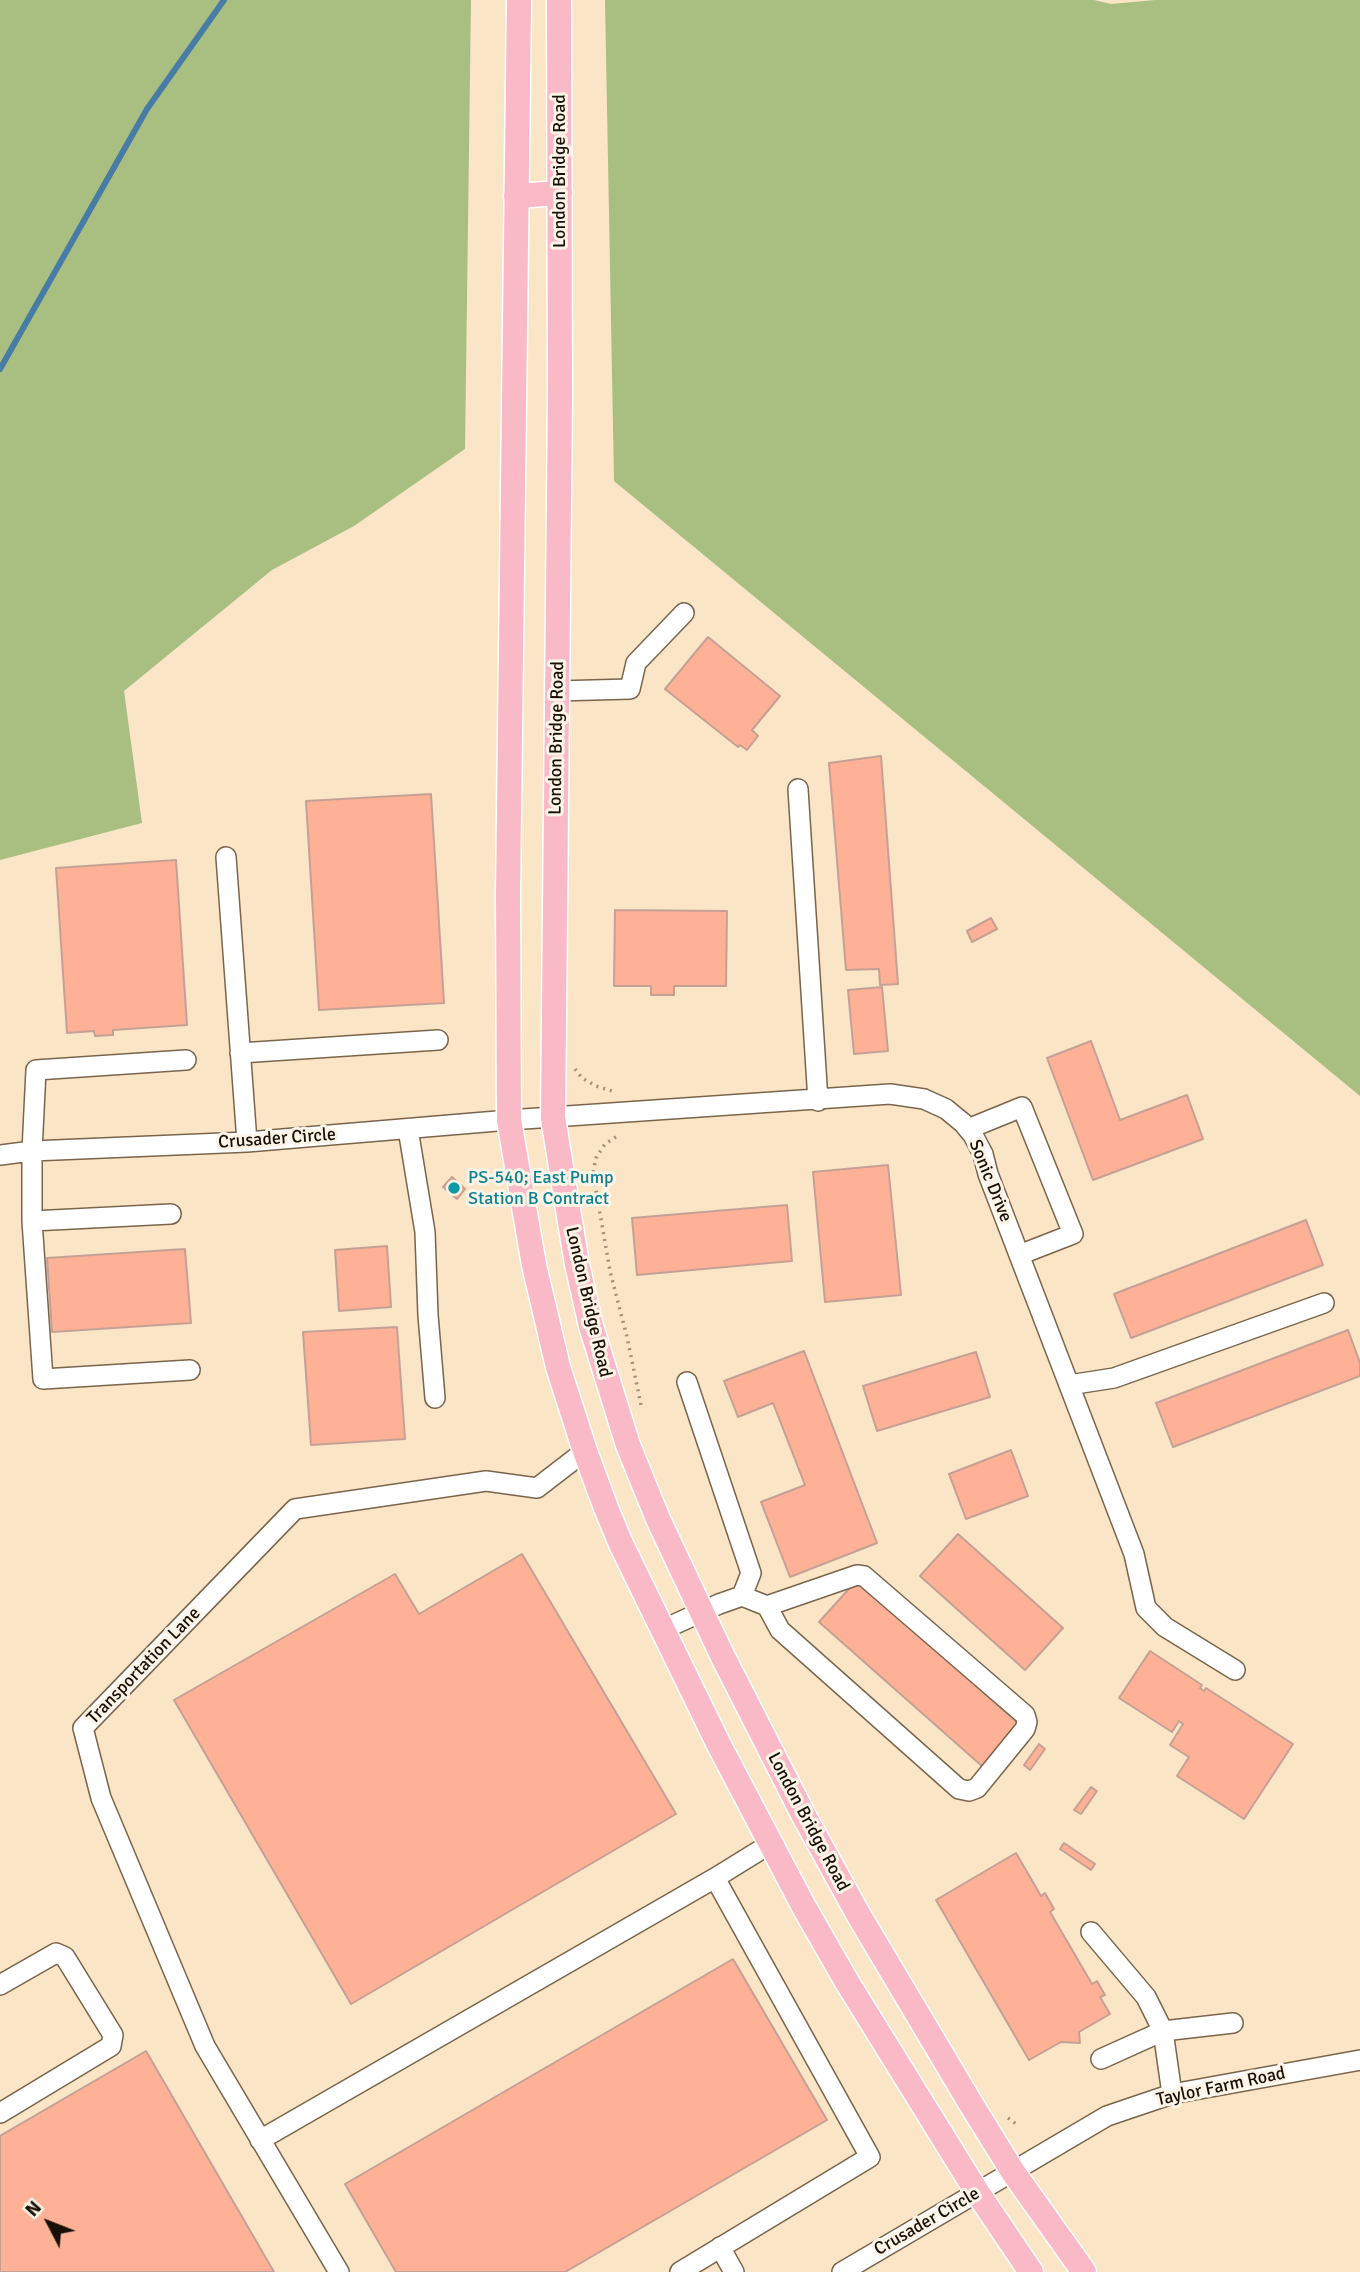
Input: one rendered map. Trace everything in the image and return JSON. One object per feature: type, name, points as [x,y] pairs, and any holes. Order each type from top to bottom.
[{"type":"main road","points":[[519,0],[508,894],[509,1120],[545,1317],[585,1451],[621,1544],[662,1630],[771,1844],[847,1982],[977,2192],[1031,2272]]},
{"type":"main road","name":"London Bridge Road","points":[[559,0],[553,1118],[577,1264],[606,1381],[640,1478],[701,1611],[797,1803],[931,2038],[1013,2172],[1084,2272]]},
{"type":"main road","points":[[516,196],[560,193]]},
{"type":"street","points":[[557,691],[630,689],[636,663],[684,613]]},
{"type":"street","points":[[798,789],[818,1101]]},
{"type":"street","points":[[226,857],[247,1142]]},
{"type":"street","points":[[240,1053],[438,1040]]},
{"type":"street","points":[[186,1060],[36,1070],[32,1221],[43,1379],[190,1370]]},
{"type":"street","name":"Sonic Drive","points":[[553,1118],[907,1095],[924,1098],[946,1109],[968,1129],[983,1154],[1134,1554],[1146,1608],[1165,1627],[1236,1670]]},
{"type":"street","points":[[968,1129],[1022,1107],[1073,1234],[1019,1255]]},
{"type":"street","name":"Crusader Circle","points":[[0,1155],[32,1151],[247,1142],[553,1118]]},
{"type":"street","points":[[408,1129],[425,1232],[435,1398]]},
{"type":"street","points":[[32,1221],[171,1214]]},
{"type":"street","points":[[1069,1385],[1114,1378],[1325,1303]]},
{"type":"street","points":[[687,1382],[751,1573],[742,1596]]},
{"type":"street","name":"Transportation Lane","points":[[339,2272],[205,2046],[101,1798],[83,1728],[295,1509],[486,1481],[537,1488],[585,1451]]},
{"type":"street","points":[[662,1630],[701,1611],[742,1596],[766,1606],[780,1630],[959,1789],[969,1791],[977,1788],[1025,1729],[1025,1715],[864,1576],[857,1575],[766,1606]]},
{"type":"street","points":[[260,2140],[771,1844]]},
{"type":"street","points":[[680,2272],[870,2157],[715,1878]]},
{"type":"street","points":[[1091,1932],[1146,1997],[1163,2031],[1172,2094]]},
{"type":"street","points":[[0,1986],[57,1953],[65,1957],[113,2035],[111,2046],[0,2113]]},
{"type":"street","points":[[1101,2059],[1163,2031],[1233,2023]]},
{"type":"street","name":"Taylor Farm Road","points":[[1013,2172],[1107,2116],[1172,2094],[1360,2060]]},
{"type":"street","name":"Crusader Circle","points":[[842,2272],[1013,2172]]},
{"type":"street","points":[[720,2247],[734,2272]]},
{"type":"path","points":[[616,1137],[606,1144],[596,1158],[593,1173],[610,1271],[642,1414]]},
{"type":"path","points":[[1003,2116],[1019,2126]]},
{"type":"green space","points":[[0,0],[471,0],[465,449],[354,526],[272,570],[124,691],[142,823],[0,860]]},
{"type":"green space","points":[[605,0],[1094,0],[1111,4],[1155,0],[1360,0],[1360,1096],[614,481]]},
{"type":"building","points":[[708,637],[780,696],[752,730],[758,736],[747,750],[740,745],[738,747],[665,689]]},
{"type":"building","points":[[881,756],[898,984],[880,985],[879,969],[846,970],[829,763]]},
{"type":"building","points":[[431,794],[444,1003],[319,1010],[306,801]]},
{"type":"building","points":[[176,860],[187,1025],[113,1030],[113,1035],[95,1036],[94,1031],[67,1033],[56,868]]},
{"type":"building","points":[[615,910],[727,911],[726,986],[674,986],[674,995],[651,995],[651,986],[614,986]]},
{"type":"building","points":[[991,918],[997,929],[972,942],[967,931]]},
{"type":"building","points":[[882,987],[888,1051],[854,1054],[848,990]]},
{"type":"building","points":[[1091,1041],[1120,1120],[1187,1095],[1203,1139],[1093,1180],[1047,1058]]},
{"type":"building","points":[[888,1165],[901,1295],[825,1302],[813,1172]]},
{"type":"building","name":"PS-540; East Pump Station B Contract","points":[[452,1177],[465,1189],[457,1199],[443,1187]]},
{"type":"building","points":[[787,1205],[792,1261],[637,1275],[632,1218]]},
{"type":"building","points":[[1306,1220],[1323,1265],[1131,1338],[1114,1294]]},
{"type":"building","points":[[387,1246],[391,1307],[339,1311],[335,1250]]},
{"type":"building","points":[[185,1249],[191,1323],[52,1332],[47,1258]]},
{"type":"building","points":[[397,1327],[405,1439],[311,1445],[303,1332]]},
{"type":"building","points":[[1348,1330],[1360,1363],[1360,1376],[1173,1447],[1156,1403]]},
{"type":"building","points":[[804,1351],[877,1543],[790,1577],[761,1502],[805,1485],[773,1403],[738,1417],[724,1381]]},
{"type":"building","points":[[976,1352],[990,1397],[877,1431],[863,1386]]},
{"type":"building","points":[[1011,1450],[1028,1496],[966,1519],[949,1474]]},
{"type":"building","points":[[958,1534],[1063,1628],[1025,1670],[920,1576]]},
{"type":"building","points":[[522,1554],[676,1814],[351,2004],[174,1700],[395,1574],[419,1614]]},
{"type":"building","points":[[857,1580],[1020,1725],[983,1767],[819,1622]]},
{"type":"building","points":[[1150,1651],[1202,1685],[1200,1688],[1204,1691],[1206,1688],[1293,1744],[1244,1819],[1177,1776],[1189,1757],[1170,1745],[1183,1724],[1179,1721],[1172,1732],[1119,1698]]},
{"type":"building","points":[[1039,1744],[1045,1749],[1030,1770],[1024,1765]]},
{"type":"building","points":[[1091,1787],[1097,1791],[1081,1814],[1074,1810]]},
{"type":"building","points":[[1064,1843],[1095,1864],[1091,1870],[1060,1849]]},
{"type":"building","points":[[1016,1853],[1041,1896],[1045,1893],[1054,1909],[1050,1912],[1092,1984],[1097,1981],[1105,1995],[1100,1997],[1110,2014],[1079,2032],[1080,2043],[1061,2042],[1029,2060],[936,1900]]},
{"type":"building","points":[[733,1959],[827,2120],[565,2272],[396,2272],[345,2184]]},
{"type":"building","points":[[146,2051],[274,2272],[0,2272],[0,2136]]},
{"type":"waterway","points":[[0,369],[147,109],[224,0]]},
{"type":"place","name":"PS-540; East Pump Station B Contract","points":[[454,1188]]}]
